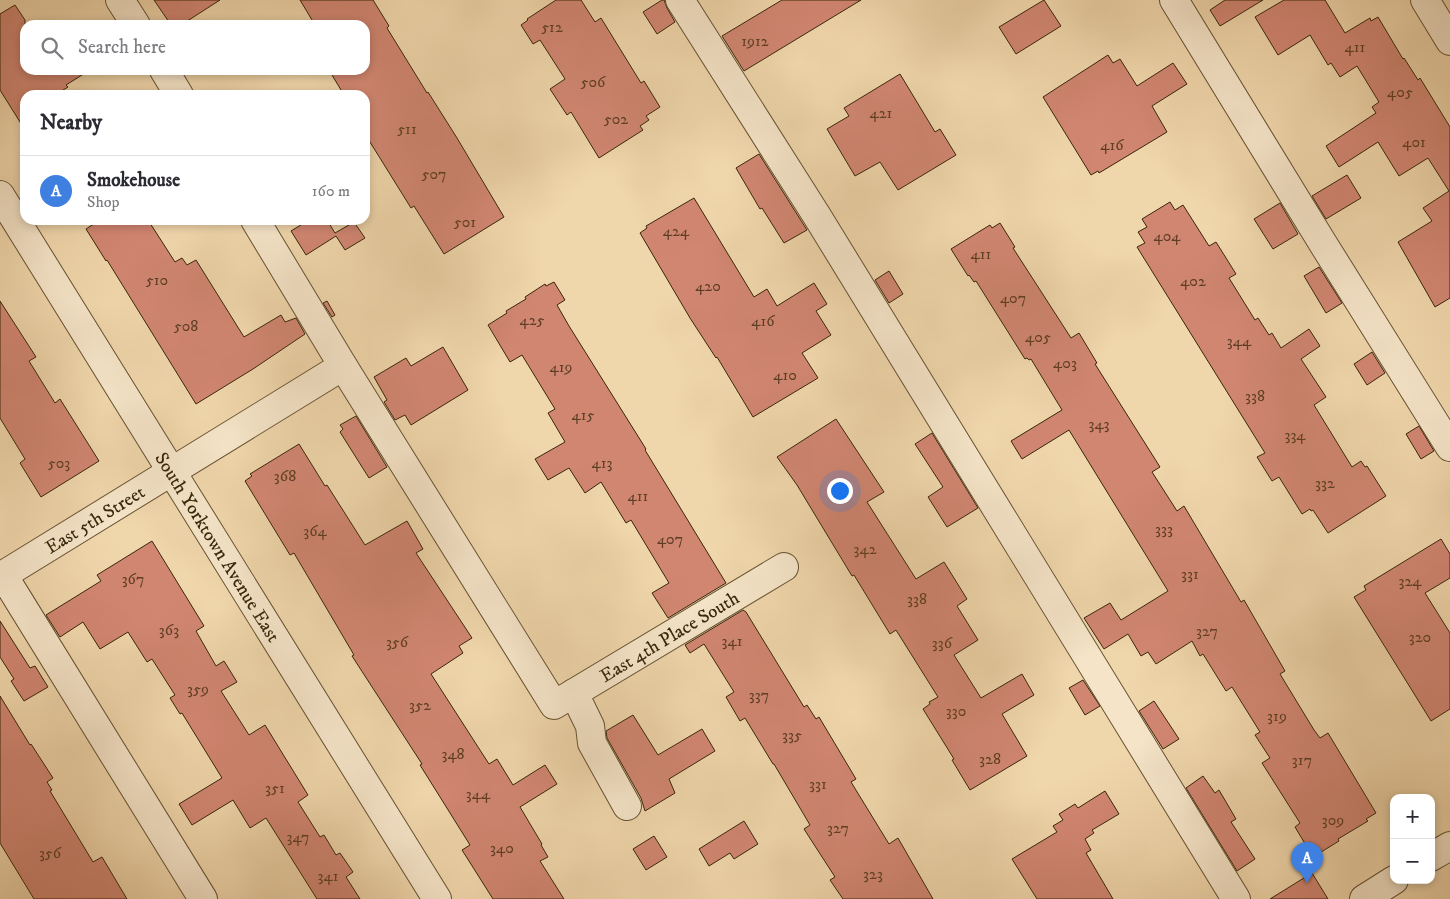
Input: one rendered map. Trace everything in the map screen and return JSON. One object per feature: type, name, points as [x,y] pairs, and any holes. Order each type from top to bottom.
[{"type":"street","points":[[120,0],[133,20]]},
{"type":"street","points":[[680,0],[817,216],[1236,899]]},
{"type":"street","points":[[1174,0],[1450,447]]},
{"type":"street","points":[[1424,0],[1450,41]]},
{"type":"street","points":[[167,75],[176,90]]},
{"type":"street","name":"South Yorktown Avenue East","points":[[0,195],[437,899]]},
{"type":"street","points":[[258,225],[343,366],[564,699],[590,726],[592,743],[627,806]]},
{"type":"street","name":"East 5th Street","points":[[2,576],[343,366]]},
{"type":"street","name":"East 4th Place South","points":[[564,699],[784,567]]},
{"type":"street","points":[[2,576],[203,899]]},
{"type":"street","points":[[1435,855],[1450,846]]},
{"type":"street","points":[[1364,899],[1390,883]]},
{"type":"building","points":[[154,0],[220,0],[189,20],[168,20]]},
{"type":"building","points":[[300,0],[373,0],[389,26],[387,28],[457,138],[504,217],[444,254],[414,206],[411,208],[370,142],[370,90],[341,90],[332,75],[370,75],[370,20],[312,20]]},
{"type":"building","points":[[556,0],[581,0],[595,22],[601,18],[641,83],[644,81],[660,107],[646,116],[649,120],[640,126],[643,130],[599,158],[571,112],[567,115],[550,89],[565,79],[540,40],[533,44],[521,25]]},
{"type":"building","points":[[664,0],[675,22],[657,34],[643,12]]},
{"type":"building","points":[[782,0],[861,0],[744,71],[722,36]]},
{"type":"building","points":[[1044,0],[1061,26],[1016,54],[999,27]]},
{"type":"building","points":[[1225,0],[1263,0],[1220,26],[1210,10]]},
{"type":"building","points":[[1284,0],[1325,0],[1345,33],[1370,18],[1371,21],[1378,17],[1403,59],[1418,80],[1420,78],[1450,127],[1450,298],[1435,307],[1398,242],[1432,221],[1423,208],[1449,191],[1428,158],[1399,176],[1378,142],[1339,167],[1326,146],[1376,113],[1372,107],[1379,102],[1357,66],[1340,77],[1331,63],[1328,65],[1310,35],[1278,55],[1255,17]]},
{"type":"building","points":[[15,5],[25,20],[20,20],[20,75],[82,75],[66,85],[68,87],[63,90],[20,90],[20,122],[0,90],[0,14]]},
{"type":"building","points":[[1108,55],[1113,63],[1120,59],[1137,86],[1173,63],[1187,84],[1152,106],[1167,132],[1099,173],[1098,171],[1091,175],[1043,97]]},
{"type":"building","points":[[900,74],[935,132],[940,129],[956,155],[898,190],[880,162],[855,176],[827,129],[849,116],[844,108]]},
{"type":"building","points":[[759,154],[807,230],[784,243],[762,208],[760,209],[736,168]]},
{"type":"building","points":[[1347,175],[1361,198],[1326,219],[1312,196]]},
{"type":"building","points":[[694,198],[754,297],[767,289],[777,306],[814,283],[827,304],[816,311],[831,335],[802,353],[818,378],[753,417],[717,357],[690,318],[640,233],[647,228],[646,226]]},
{"type":"building","points":[[1170,202],[1175,210],[1183,205],[1209,246],[1216,242],[1236,274],[1229,278],[1255,320],[1258,318],[1269,335],[1272,333],[1281,348],[1309,329],[1320,346],[1301,359],[1326,397],[1314,405],[1352,467],[1361,461],[1365,467],[1367,466],[1386,496],[1328,533],[1313,510],[1311,511],[1310,509],[1302,514],[1279,477],[1272,481],[1257,457],[1265,453],[1137,247],[1145,243],[1138,232],[1147,227],[1142,219]]},
{"type":"building","points":[[1280,203],[1298,234],[1273,249],[1254,219]]},
{"type":"building","points":[[1000,223],[1015,247],[1013,248],[1071,338],[1079,333],[1097,363],[1095,364],[1160,467],[1152,472],[1177,511],[1184,506],[1241,602],[1244,600],[1285,671],[1280,674],[1314,730],[1320,738],[1328,733],[1376,813],[1366,819],[1368,821],[1313,857],[1295,827],[1300,823],[1262,763],[1270,758],[1255,735],[1260,732],[1232,687],[1226,691],[1203,654],[1200,656],[1192,641],[1156,664],[1148,652],[1141,656],[1128,634],[1104,649],[1084,618],[1110,603],[1121,620],[1168,591],[1069,430],[1022,459],[1011,441],[1062,410],[1031,359],[1025,359],[976,281],[974,282],[968,276],[951,249],[990,225],[992,228]]},
{"type":"building","points":[[92,225],[151,225],[175,262],[182,258],[187,265],[196,260],[244,337],[281,315],[285,322],[296,318],[305,334],[196,404],[86,229]]},
{"type":"building","points":[[301,225],[330,225],[335,233],[349,225],[356,225],[365,238],[345,250],[336,236],[306,255],[291,231]]},
{"type":"building","points":[[1319,267],[1342,303],[1326,313],[1304,276]]},
{"type":"building","points":[[889,271],[903,294],[889,303],[875,280]]},
{"type":"building","points":[[554,282],[565,300],[557,305],[569,326],[646,449],[726,583],[668,618],[652,593],[669,583],[631,520],[626,523],[601,482],[585,493],[569,468],[548,480],[535,459],[565,442],[548,413],[555,409],[522,355],[510,362],[488,325],[526,299],[525,297],[545,284],[546,286]]},
{"type":"building","points":[[0,301],[36,357],[29,361],[55,403],[60,399],[99,461],[41,497],[20,463],[25,459],[0,418]]},
{"type":"building","points":[[327,301],[335,315],[332,317],[323,303]]},
{"type":"building","points":[[443,347],[468,390],[411,425],[405,415],[395,420],[384,402],[387,400],[374,377],[406,358],[411,366]]},
{"type":"building","points":[[1372,352],[1385,373],[1367,385],[1354,364]]},
{"type":"building","points":[[356,416],[387,467],[369,478],[340,432],[343,429],[340,425]]},
{"type":"building","points":[[836,419],[884,492],[867,502],[916,579],[944,562],[967,599],[957,606],[978,640],[954,655],[981,698],[1022,674],[1034,695],[1002,714],[1027,756],[970,790],[952,760],[954,759],[923,709],[930,704],[929,702],[938,697],[896,630],[890,634],[854,575],[852,576],[797,485],[777,457]]},
{"type":"building","points":[[1419,426],[1434,451],[1421,459],[1406,434]]},
{"type":"building","points":[[932,433],[978,508],[947,527],[928,497],[943,487],[915,444]]},
{"type":"building","points":[[299,444],[365,545],[407,521],[423,549],[416,553],[472,638],[459,646],[463,653],[431,674],[489,764],[497,759],[513,785],[545,765],[557,784],[520,807],[548,857],[540,861],[564,899],[493,899],[462,850],[470,845],[420,765],[422,764],[352,656],[354,655],[294,553],[290,555],[245,481],[252,476],[250,474]]},
{"type":"building","points":[[1441,539],[1450,554],[1450,578],[1425,593],[1450,633],[1450,709],[1431,721],[1354,597],[1366,590],[1364,586]]},
{"type":"building","points":[[152,541],[204,626],[196,631],[216,666],[224,661],[237,682],[221,691],[249,735],[265,725],[308,795],[298,802],[320,837],[324,835],[336,855],[340,853],[353,872],[346,877],[360,899],[317,899],[266,818],[250,828],[233,800],[192,825],[179,804],[222,778],[182,713],[180,714],[170,698],[175,695],[152,659],[147,662],[128,632],[100,649],[83,622],[60,637],[46,615],[101,581],[97,575]]},
{"type":"building","points":[[743,610],[804,707],[807,705],[816,719],[819,717],[856,779],[851,782],[889,844],[898,838],[933,899],[843,899],[830,880],[835,877],[804,829],[810,825],[745,718],[740,721],[726,697],[734,692],[704,644],[690,653],[685,645]]},
{"type":"building","points":[[0,621],[30,668],[35,666],[48,687],[24,701],[11,681],[14,679],[0,657]]},
{"type":"building","points":[[1083,680],[1100,706],[1085,715],[1069,688]]},
{"type":"building","points":[[0,696],[53,778],[47,782],[52,790],[50,791],[93,862],[102,857],[127,899],[34,899],[0,843]]},
{"type":"building","points":[[1154,701],[1179,739],[1163,749],[1139,711]]},
{"type":"building","points":[[633,715],[658,755],[702,729],[715,751],[669,779],[675,793],[645,811],[641,798],[607,738],[606,731]]},
{"type":"building","points":[[1203,776],[1215,793],[1219,790],[1236,819],[1231,822],[1255,859],[1237,871],[1186,788]]},
{"type":"building","points":[[1105,791],[1119,814],[1092,830],[1094,833],[1085,839],[1091,850],[1086,853],[1113,899],[1037,899],[1012,859],[1057,832],[1053,826],[1063,820],[1059,814],[1075,804],[1078,808]]},
{"type":"building","points":[[744,821],[758,844],[734,859],[730,853],[709,866],[699,849]]},
{"type":"building","points":[[654,836],[667,857],[646,870],[633,849]]},
{"type":"building","points":[[1312,873],[1328,899],[1270,899]]},
{"type":"place","name":"Smokehouse","points":[[1307,883]]}]
